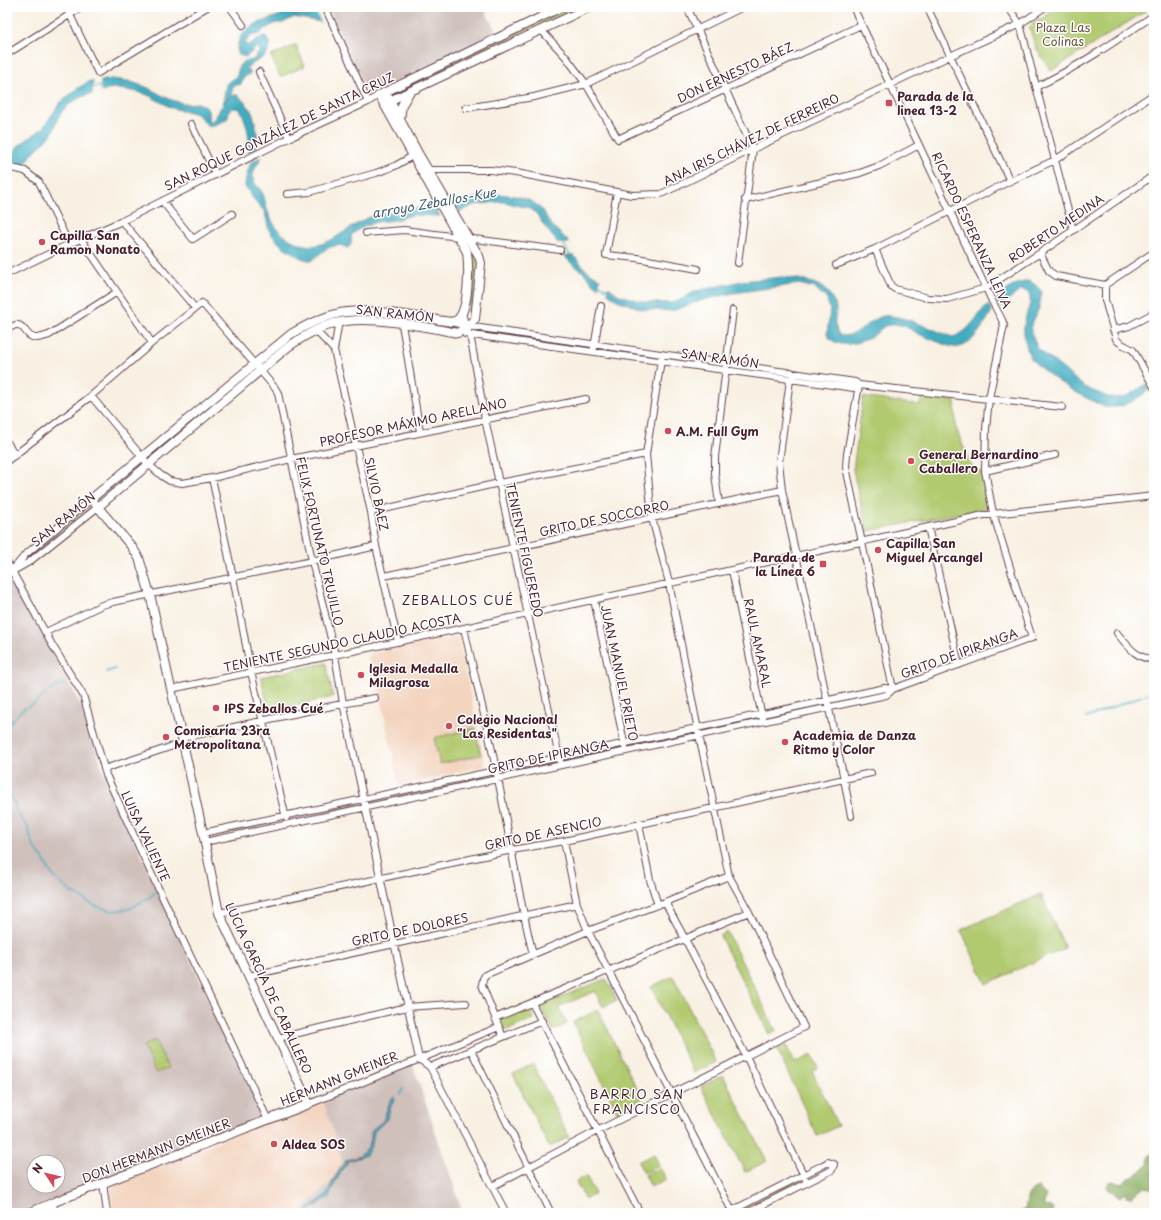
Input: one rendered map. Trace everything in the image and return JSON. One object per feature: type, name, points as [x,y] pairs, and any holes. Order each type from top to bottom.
[{"type":"street","points":[[65,7],[98,73],[207,7]]},
{"type":"street","points":[[7,54],[82,7]]},
{"type":"street","points":[[230,7],[243,25]]},
{"type":"street","points":[[325,7],[368,102],[387,102],[590,7]]},
{"type":"street","name":"SAN ROQUE GONZÁLEZ DE SANTA CRUZ","points":[[7,274],[69,244],[122,221],[289,138],[368,102],[562,7]]},
{"type":"street","points":[[687,7],[753,149],[745,200],[738,263]]},
{"type":"street","points":[[466,108],[534,97],[586,84],[743,7]]},
{"type":"street","name":"RICARDO ESPERANZA LEIVA","points":[[853,7],[1004,325],[988,398],[985,471],[993,513],[1032,638]]},
{"type":"street","points":[[927,7],[1010,181]]},
{"type":"street","points":[[1008,7],[1020,24],[1073,230]]},
{"type":"street","name":"ANA IRIS CHÁVEZ DE FERREIRO","points":[[425,171],[491,170],[516,173],[632,195],[660,194],[1020,24],[1045,7]]},
{"type":"street","points":[[1036,87],[1063,74],[1154,15]]},
{"type":"street","name":"DON ERNESTO BÁEZ","points":[[586,84],[618,139],[726,90],[862,25]]},
{"type":"street","points":[[541,30],[566,57],[586,84]]},
{"type":"street","points":[[259,72],[289,138]]},
{"type":"street","points":[[400,120],[402,105],[411,91]]},
{"type":"street","points":[[382,94],[454,221],[467,252],[469,266],[465,303],[462,314]]},
{"type":"street","points":[[836,265],[875,249],[1055,160],[1154,94]]},
{"type":"street","points":[[387,102],[400,120],[416,155]]},
{"type":"street","points":[[191,124],[216,175]]},
{"type":"street","points":[[745,200],[880,166],[919,145]]},
{"type":"street","points":[[287,194],[309,192],[376,173],[395,166],[416,155]]},
{"type":"street","points":[[7,167],[25,171],[39,182],[69,244]]},
{"type":"street","name":"ROBERTO MEDINA","points":[[875,249],[891,286],[895,289],[928,298],[947,299],[986,288],[1154,175]]},
{"type":"street","points":[[617,192],[606,255],[637,258],[698,269]]},
{"type":"street","points":[[162,201],[193,239],[232,214]]},
{"type":"street","points":[[7,461],[92,396],[152,343],[195,308],[122,221]]},
{"type":"street","points":[[454,221],[469,238],[479,256],[481,263],[471,330]]},
{"type":"street","points":[[366,233],[404,230],[560,250]]},
{"type":"street","points":[[81,239],[152,343]]},
{"type":"street","points":[[1040,253],[1049,271],[1056,276],[1105,285],[1154,252]]},
{"type":"street","points":[[1105,285],[1105,300],[1112,330],[1116,339],[1119,344],[1133,350],[1154,387]]},
{"type":"street","points":[[7,330],[12,325],[17,324],[22,326],[31,336],[36,338],[49,335],[117,292]]},
{"type":"street","name":"FELIX FORTUNATO TRUJILLO","points":[[195,308],[202,303],[278,393],[312,560],[335,654],[343,703],[419,1059]]},
{"type":"street","points":[[594,352],[601,306]]},
{"type":"street","points":[[719,504],[715,474],[715,457],[733,310]]},
{"type":"street","name":"SAN RAMÓN","points":[[12,572],[29,562],[98,507],[257,367],[290,334],[325,317],[346,312],[370,312],[451,322],[471,330],[594,352],[661,362],[854,388],[859,385]]},
{"type":"street","points":[[1112,330],[1129,326],[1154,313]]},
{"type":"street","name":"SAN RAMÓN","points":[[451,322],[458,320],[462,314]]},
{"type":"street","name":"TENIENTE FIGUEREDO","points":[[462,314],[471,330],[485,419],[560,765]]},
{"type":"street","name":"SAN RAMÓN","points":[[12,572],[25,555],[91,499],[257,367],[313,331],[345,321],[372,321],[402,324],[458,333],[471,330],[595,344],[791,372],[855,382],[859,385],[1062,407]]},
{"type":"street","name":"SILVIO BAEZ","points":[[340,322],[334,350],[371,512],[376,546],[398,642]]},
{"type":"street","points":[[402,324],[420,432]]},
{"type":"street","points":[[313,331],[318,333],[334,350]]},
{"type":"street","points":[[493,1186],[597,1131],[804,1027],[749,912],[729,876],[669,583],[652,518],[646,454],[662,354]]},
{"type":"street","points":[[791,372],[779,462],[782,490],[851,816]]},
{"type":"street","points":[[859,385],[846,467],[893,689]]},
{"type":"street","name":"PROFESOR MÁXIMO ARELLANO","points":[[92,396],[148,464],[170,481],[182,483],[212,478],[291,459],[420,432],[586,399]]},
{"type":"street","points":[[7,444],[14,455]]},
{"type":"street","points":[[371,512],[499,483],[646,454]]},
{"type":"street","points":[[985,471],[1055,455]]},
{"type":"street","points":[[212,478],[251,672],[287,824]]},
{"type":"street","name":"GRITO DE SOCCORRO","points":[[384,576],[782,490]]},
{"type":"street","name":"TENIENTE SEGUNDO CLAUDIO ACOSTA","points":[[171,689],[464,628],[527,613],[594,600],[993,513],[1154,496]]},
{"type":"street","name":"LUCIA GARCIA DE CABALLERO","points":[[91,499],[132,547],[139,558],[150,594],[205,842],[219,913],[309,1104]]},
{"type":"street","points":[[928,527],[959,665]]},
{"type":"street","points":[[46,632],[102,605],[376,546]]},
{"type":"street","name":"LUISA VALIENTE","points":[[7,562],[83,696],[104,768],[152,874],[268,1120]]},
{"type":"street","name":"RAUL AMARAL","points":[[732,570],[763,721]]},
{"type":"street","name":"JUAN MANUEL PRIETO","points":[[594,600],[626,751]]},
{"type":"street","points":[[464,628],[498,778],[523,916],[533,954]]},
{"type":"street","points":[[1117,633],[1131,650],[1148,659],[1154,659]]},
{"type":"street","name":"GRITO DE IPIRANGA","points":[[205,842],[886,695],[893,689],[1032,638]]},
{"type":"street","name":"GRITO DE IPIRANGA","points":[[203,833],[827,700],[885,688],[893,689]]},
{"type":"street","points":[[104,768],[182,741],[343,703],[375,698]]},
{"type":"street","name":"GRITO DE ASENCIO","points":[[219,913],[380,880],[512,850],[564,841],[871,773]]},
{"type":"street","points":[[639,824],[650,880],[658,905]]},
{"type":"street","points":[[564,841],[577,904],[588,931],[672,1093],[731,1212],[828,1162],[834,1164],[832,1170],[746,1213]]},
{"type":"street","points":[[503,1037],[482,985],[482,979],[489,972],[588,931],[658,905],[729,876]]},
{"type":"street","points":[[665,902],[746,1056],[807,1182]]},
{"type":"street","name":"GRITO DE DOLORES","points":[[248,976],[577,904]]},
{"type":"street","points":[[495,1018],[749,912]]},
{"type":"street","points":[[278,1038],[408,1007],[466,1003]]},
{"type":"street","points":[[532,1003],[640,1213]]},
{"type":"street","points":[[430,1067],[542,1021]]},
{"type":"street","name":"HERMANN GMEINER","points":[[268,1120],[499,1027]]},
{"type":"street","points":[[471,1050],[551,1213]]},
{"type":"street","points":[[419,1059],[430,1067],[506,1213]]},
{"type":"street","name":"DON HERMANN GMEINER","points":[[30,1213],[54,1202],[268,1120]]},
{"type":"street","points":[[103,1183],[107,1213]]},
{"type":"street","points":[[53,1213],[54,1202]]},
{"type":"shaded area","points":[[328,7],[483,7],[497,33],[374,92],[365,88]]},
{"type":"shaded area","points":[[10,582],[14,584],[43,634],[86,715],[105,777],[263,1115],[21,1213],[7,1213],[7,585]]},
{"type":"shaded area","points":[[458,636],[485,766],[399,786],[377,679],[372,679],[368,654]]},
{"type":"shaded area","points":[[411,1060],[462,1210],[454,1213],[296,1213],[345,1170],[322,1097]]},
{"type":"shaded area","name":"Aldea SOS","points":[[322,1097],[345,1170],[296,1213],[113,1213],[110,1188]]},
{"type":"green space","points":[[566,7],[578,7],[414,83],[415,80]]},
{"type":"green space","name":"Plaza Las Colinas","points":[[1059,7],[1152,7],[1051,71],[1036,48],[1029,27]]},
{"type":"green space","points":[[296,45],[305,66],[280,77],[271,56]]},
{"type":"green space","points":[[472,251],[478,259],[471,318],[468,305],[473,259]]},
{"type":"green space","points":[[480,330],[589,346],[590,347],[480,332]]},
{"type":"green space","name":"General Bernardino Caballero","points":[[922,396],[955,401],[956,428],[974,474],[982,471],[988,508],[867,531],[853,470],[863,397],[920,405]]},
{"type":"green space","points":[[88,506],[89,507],[29,557],[29,556]]},
{"type":"green space","points":[[326,663],[333,697],[269,711],[261,677]]},
{"type":"green space","points":[[475,728],[481,755],[440,764],[434,738]]},
{"type":"green space","points":[[487,776],[487,778],[372,801]]},
{"type":"green space","points":[[357,804],[358,806],[290,819],[291,818]]},
{"type":"green space","points":[[279,822],[208,837],[208,836]]},
{"type":"green space","points":[[1041,894],[1065,948],[986,984],[961,930]]},
{"type":"green space","points":[[727,932],[776,1031],[769,1034],[720,936]]},
{"type":"green space","points":[[673,976],[716,1062],[694,1073],[651,987]]},
{"type":"green space","points":[[605,979],[607,980],[617,1000],[603,1007],[595,991],[559,1007],[567,1024],[553,1031],[541,1007],[542,1005]]},
{"type":"green space","points":[[529,1010],[531,1011],[534,1019],[508,1030],[505,1029],[502,1022],[503,1020]]},
{"type":"green space","points":[[598,1010],[642,1099],[617,1112],[573,1022]]},
{"type":"green space","points":[[155,1040],[168,1068],[156,1073],[143,1046]]},
{"type":"green space","points":[[786,1045],[794,1063],[812,1055],[818,1068],[812,1071],[838,1126],[817,1136],[777,1049]]},
{"type":"green space","points":[[533,1064],[569,1137],[549,1147],[513,1074]]},
{"type":"green space","points":[[723,1075],[767,1161],[745,1172],[701,1087]]},
{"type":"green space","points":[[654,1154],[659,1165],[644,1173],[638,1162]]},
{"type":"green space","points":[[1153,1154],[1154,1190],[1145,1187],[1131,1197],[1126,1196],[1126,1192],[1120,1197],[1108,1189],[1107,1187],[1109,1182],[1114,1181],[1123,1184],[1128,1178],[1133,1177],[1142,1170],[1148,1163],[1149,1156]]},
{"type":"green space","points":[[660,1168],[666,1179],[651,1187],[645,1175]]},
{"type":"green space","points":[[586,1176],[595,1194],[585,1199],[576,1182]]},
{"type":"green space","points":[[798,1180],[801,1181],[745,1211],[743,1210],[744,1208]]},
{"type":"green space","points":[[1038,1188],[1046,1195],[1044,1204],[1045,1208],[1049,1206],[1053,1208],[1053,1213],[1018,1213],[1025,1209],[1029,1194]]},
{"type":"water","points":[[294,7],[320,7],[321,22],[294,17],[283,23],[276,23],[263,30],[260,34],[250,36],[244,45],[250,44],[265,36],[270,42],[268,52],[262,58],[246,68],[250,71],[250,74],[244,77],[241,84],[233,86],[231,95],[223,103],[226,84],[237,76],[239,66],[243,62],[253,60],[259,52],[259,48],[257,47],[246,57],[239,55],[237,49],[240,37],[249,28],[280,15]]},
{"type":"water","points":[[111,79],[128,81],[146,87],[169,99],[185,104],[198,103],[206,106],[210,121],[215,118],[229,98],[238,95],[249,107],[255,120],[257,148],[249,152],[248,130],[240,109],[230,109],[226,120],[209,127],[199,116],[194,113],[172,108],[148,95],[113,88],[101,92],[101,81]]},
{"type":"water","points":[[90,81],[93,81],[92,94],[77,99],[64,109],[58,118],[51,135],[35,151],[26,163],[20,166],[7,162],[7,154],[14,152],[17,147],[43,128],[60,103],[78,88]]},
{"type":"water","points":[[261,157],[253,174],[253,179],[265,198],[269,216],[284,235],[300,244],[311,246],[321,244],[373,216],[385,213],[400,212],[432,203],[440,216],[412,215],[395,220],[376,222],[359,229],[351,235],[351,244],[347,248],[338,245],[333,246],[328,248],[312,261],[301,258],[282,246],[271,234],[265,212],[245,186],[246,177],[251,162]]},
{"type":"water","points":[[494,194],[520,197],[537,205],[545,213],[549,222],[569,243],[558,243],[536,213],[527,207],[506,202],[497,202],[474,205],[460,212],[454,205]]},
{"type":"water","points":[[565,256],[574,256],[586,270],[600,279],[598,287],[582,271],[569,261]]},
{"type":"water","points":[[782,277],[811,282],[824,289],[829,294],[836,306],[835,324],[839,335],[845,336],[851,335],[878,318],[891,316],[909,320],[953,337],[959,335],[968,328],[988,304],[992,312],[976,336],[965,345],[959,347],[946,345],[904,326],[897,325],[885,326],[873,336],[861,341],[842,344],[831,340],[827,335],[830,310],[827,299],[815,288],[799,284],[733,293],[703,300],[672,311],[642,309],[617,300],[608,293],[608,287],[619,295],[644,302],[671,303],[678,301],[696,291],[742,281]]},
{"type":"water","points":[[1030,281],[1042,292],[1039,308],[1031,326],[1031,331],[1037,348],[1084,387],[1108,397],[1124,398],[1146,384],[1149,390],[1125,405],[1116,407],[1104,406],[1073,390],[1051,376],[1033,361],[1029,355],[1024,336],[1025,321],[1030,301],[1029,292],[1021,290],[1000,307],[996,300],[1015,285]]},
{"type":"water","points":[[393,1097],[395,1100],[391,1106],[387,1119],[374,1132],[372,1144],[366,1155],[348,1161],[335,1182],[329,1197],[306,1213],[308,1209],[325,1196],[345,1161],[360,1156],[368,1147],[371,1139],[371,1133],[374,1128],[383,1121],[390,1101]]},
{"type":"pier","points":[[314,7],[322,7],[328,21],[327,22],[322,24]]},
{"type":"waterway","name":"arroyo Zeballos-Kue","points":[[91,88],[103,86]]},
{"type":"waterway","name":"arroyo Zeballos-Kue","points":[[563,243],[571,257]]},
{"type":"waterway","name":"arroyo Zeballos-Kue","points":[[598,283],[610,291]]},
{"type":"waterway","points":[[106,672],[115,669]]},
{"type":"waterway","points":[[7,726],[22,710],[35,703],[49,691],[59,685],[64,684]]},
{"type":"waterway","points":[[1086,718],[1154,691]]},
{"type":"waterway","points":[[7,788],[21,819],[27,826],[34,847],[54,877],[72,893],[93,905],[112,911],[129,909],[156,892]]},
{"type":"waterway","points":[[400,1094],[403,1089]]},
{"type":"place","name":"Parada de la linea 13-2","points":[[889,103]]},
{"type":"place","name":"Capilla San Ramon Nonato","points":[[42,242]]},
{"type":"place","name":"A.M. Full Gym","points":[[668,431]]},
{"type":"place","name":"General Bernardino Caballero","points":[[911,461]]},
{"type":"place","name":"Capilla San Miguel Arcangel","points":[[878,550]]},
{"type":"place","name":"Parada de la Línea 6","points":[[823,564]]},
{"type":"place","name":"Iglesia Medalla Milagrosa","points":[[361,675]]},
{"type":"place","name":"IPS Zeballos Cué","points":[[216,708]]},
{"type":"place","name":"Colegio Nacional \"Las Residentas\"","points":[[449,726]]},
{"type":"place","name":"Comisaría 23ra Metropolitana","points":[[166,737]]},
{"type":"place","name":"Academia de Danza Ritmo y Color","points":[[785,742]]},
{"type":"place","name":"Aldea SOS","points":[[274,1144]]},
{"type":"district","name":"ZEBALLOS CUÉ","points":[[458,599]]},
{"type":"district","name":"BARRIO SAN FRANCISCO","points":[[637,1100]]}]
